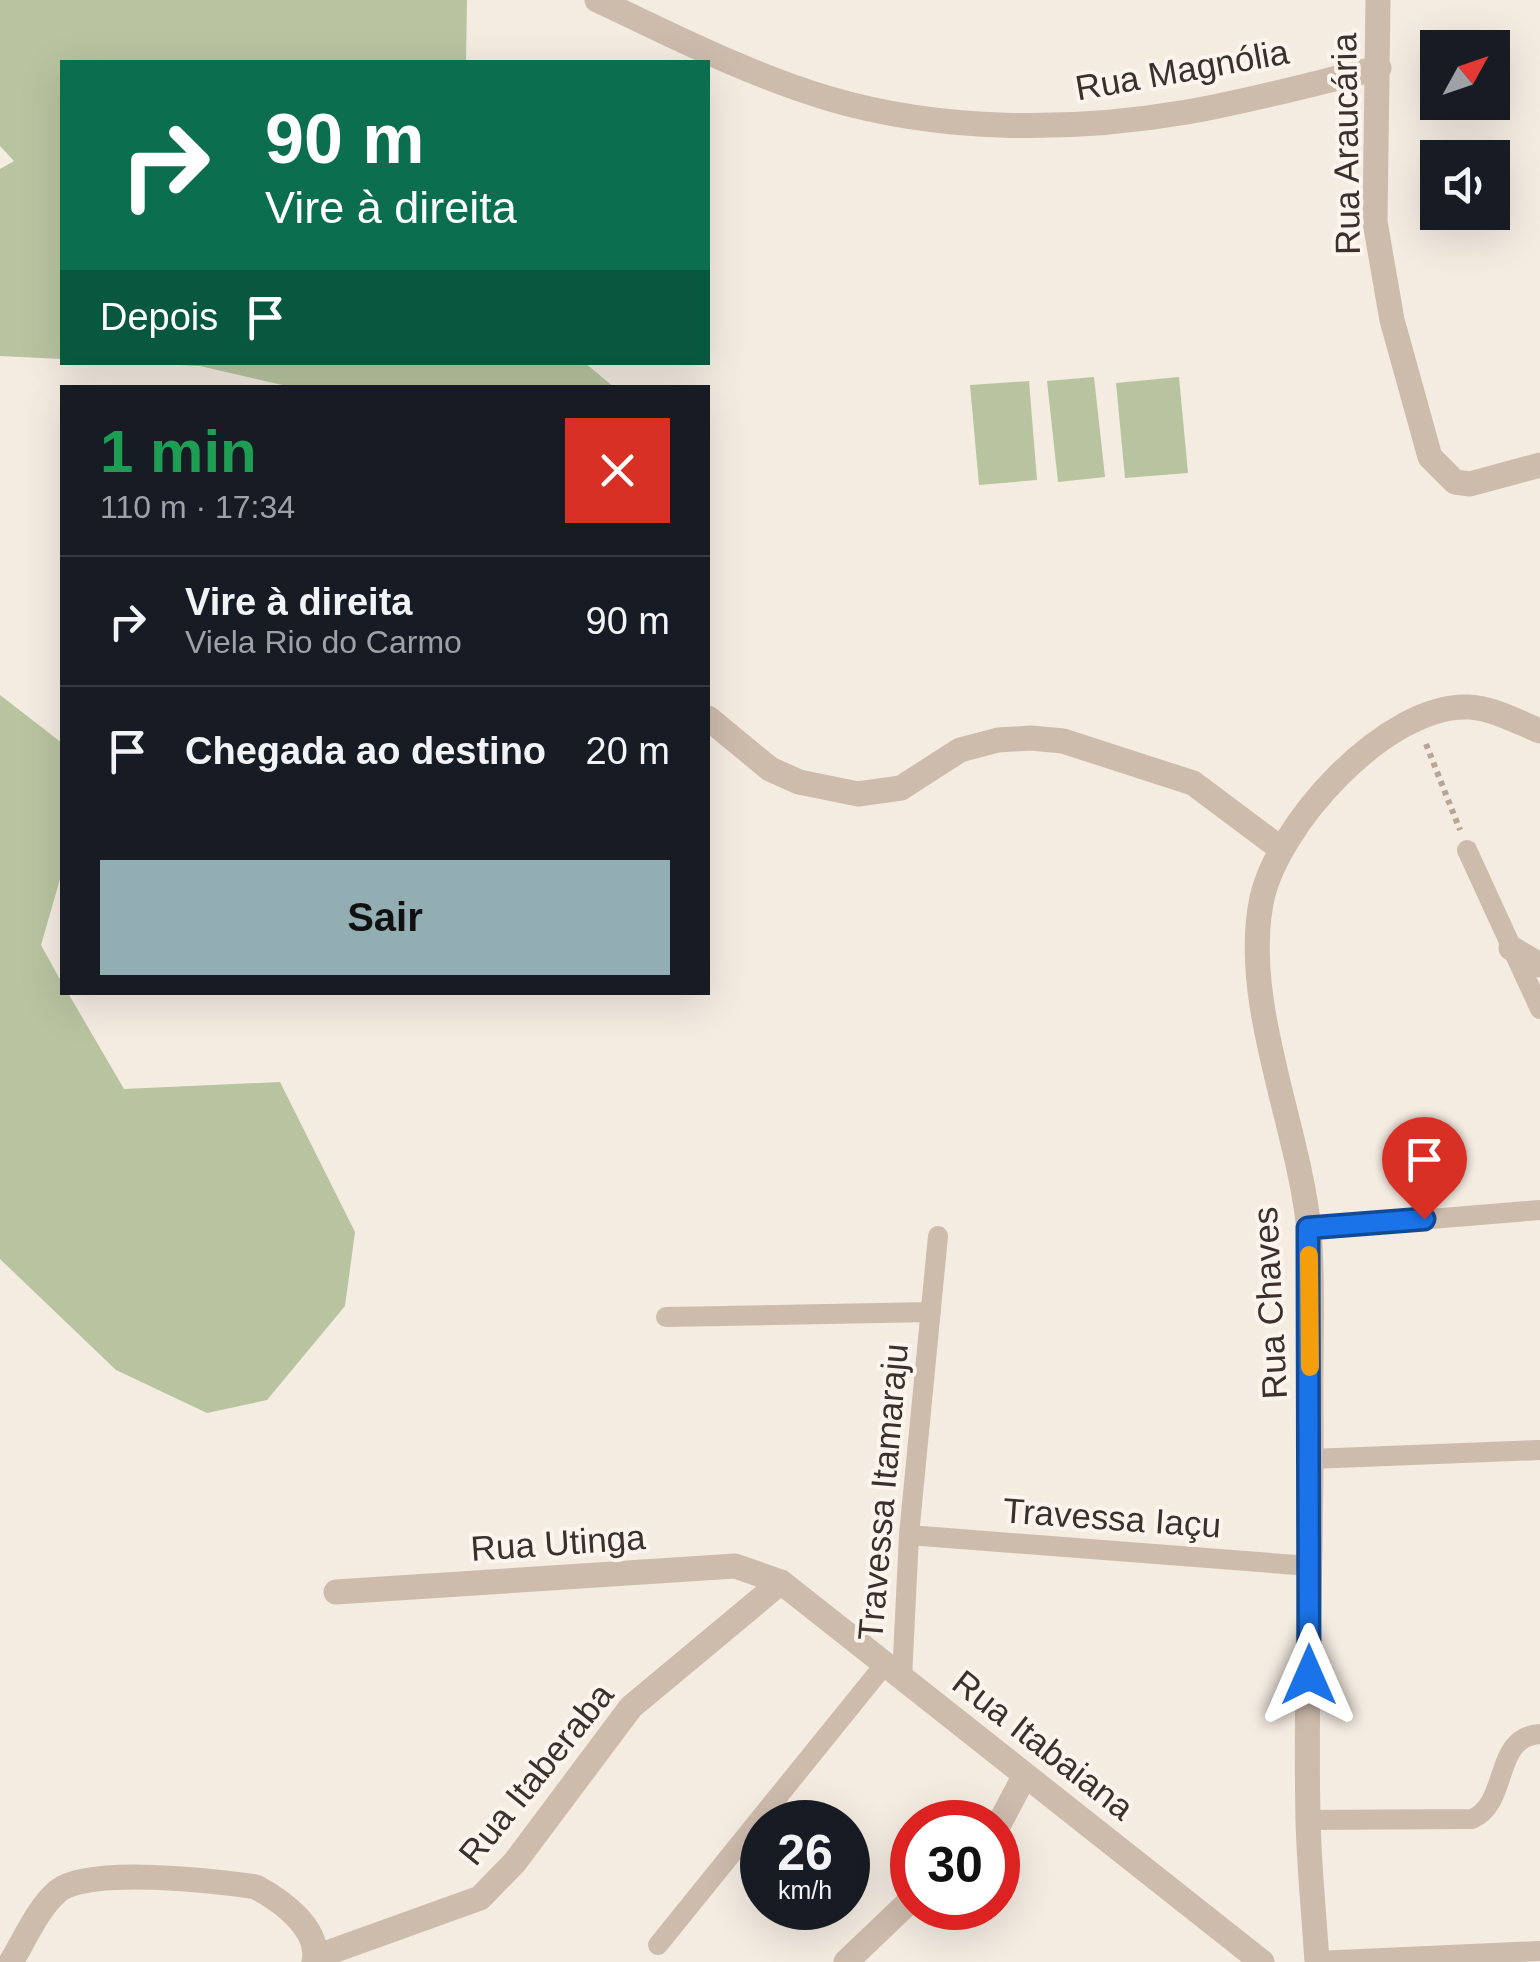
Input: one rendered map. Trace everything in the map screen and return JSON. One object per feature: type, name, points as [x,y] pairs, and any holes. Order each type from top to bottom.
[{"type":"street","name":"Rua Magnólia","points":[[597,0],[718,57],[828,98],[937,121],[1062,125],[1186,112],[1379,68]]},
{"type":"street","name":"Rua Araucária","points":[[1378,0],[1375,222],[1392,320],[1430,457],[1455,482],[1470,484],[1540,465]]},
{"type":"street","name":"Rua Chaves","points":[[1317,1962],[1308,1820],[1308,1228],[1256,968],[1261,901],[1280,848],[1307,809],[1394,730],[1434,710],[1470,706],[1540,730]]},
{"type":"street","points":[[710,720],[770,769],[799,782],[858,794],[901,788],[960,750],[998,740],[1063,741],[1193,783],[1280,848]]},
{"type":"street","points":[[1511,948],[1540,965]]},
{"type":"street","name":"Rua Utinga","points":[[336,1592],[735,1566],[781,1582]]},
{"type":"street","name":"Rua Itabaiana","points":[[781,1582],[1262,1962]]},
{"type":"street","name":"Rua Itaberaba","points":[[315,1959],[480,1898],[515,1862],[630,1707],[781,1582]]},
{"type":"street","points":[[1012,1800],[1025,1775]]},
{"type":"street","points":[[11,1962],[61,1888],[76,1881],[106,1877],[256,1887],[277,1898],[310,1931],[315,1959]]},
{"type":"street","points":[[846,1962],[890,1920]]},
{"type":"lane","points":[[1468,850],[1540,1009]]},
{"type":"lane","points":[[1308,1228],[1540,1210]]},
{"type":"lane","name":"Travessa Itamaraju","points":[[893,1671],[938,1236]]},
{"type":"lane","name":"Travessa Itamaraju","points":[[666,1318],[930,1312]]},
{"type":"lane","points":[[1311,1458],[1540,1450]]},
{"type":"lane","name":"Travessa Iaçu","points":[[909,1536],[1310,1566]]},
{"type":"lane","points":[[658,1945],[893,1671]]},
{"type":"lane","points":[[1308,1820],[1472,1819],[1485,1814],[1494,1801],[1514,1745],[1529,1734],[1540,1734]]},
{"type":"lane","points":[[1317,1962],[1540,1950]]},
{"type":"path","points":[[1416,719],[1468,850]]},
{"type":"green space","points":[[0,0],[467,0],[466,60],[60,60],[60,359],[0,356],[0,169],[14,161],[0,146]]},
{"type":"green space","points":[[178,365],[587,365],[612,385],[282,385],[200,366]]},
{"type":"green space","points":[[1094,377],[1105,477],[1058,482],[1047,381]]},
{"type":"green space","points":[[1179,377],[1188,473],[1125,478],[1116,383]]},
{"type":"green space","points":[[1029,381],[1037,480],[979,485],[970,385]]},
{"type":"green space","points":[[0,695],[60,741],[60,879],[41,945],[60,979],[60,995],[69,995],[124,1089],[280,1082],[355,1232],[345,1306],[267,1400],[207,1413],[116,1370],[0,1259]]},
{"type":"slow traffic","points":[[1309,1255],[1310,1367]]},
{"type":"route","points":[[1309,1675],[1308,1228],[1424,1219]]}]
